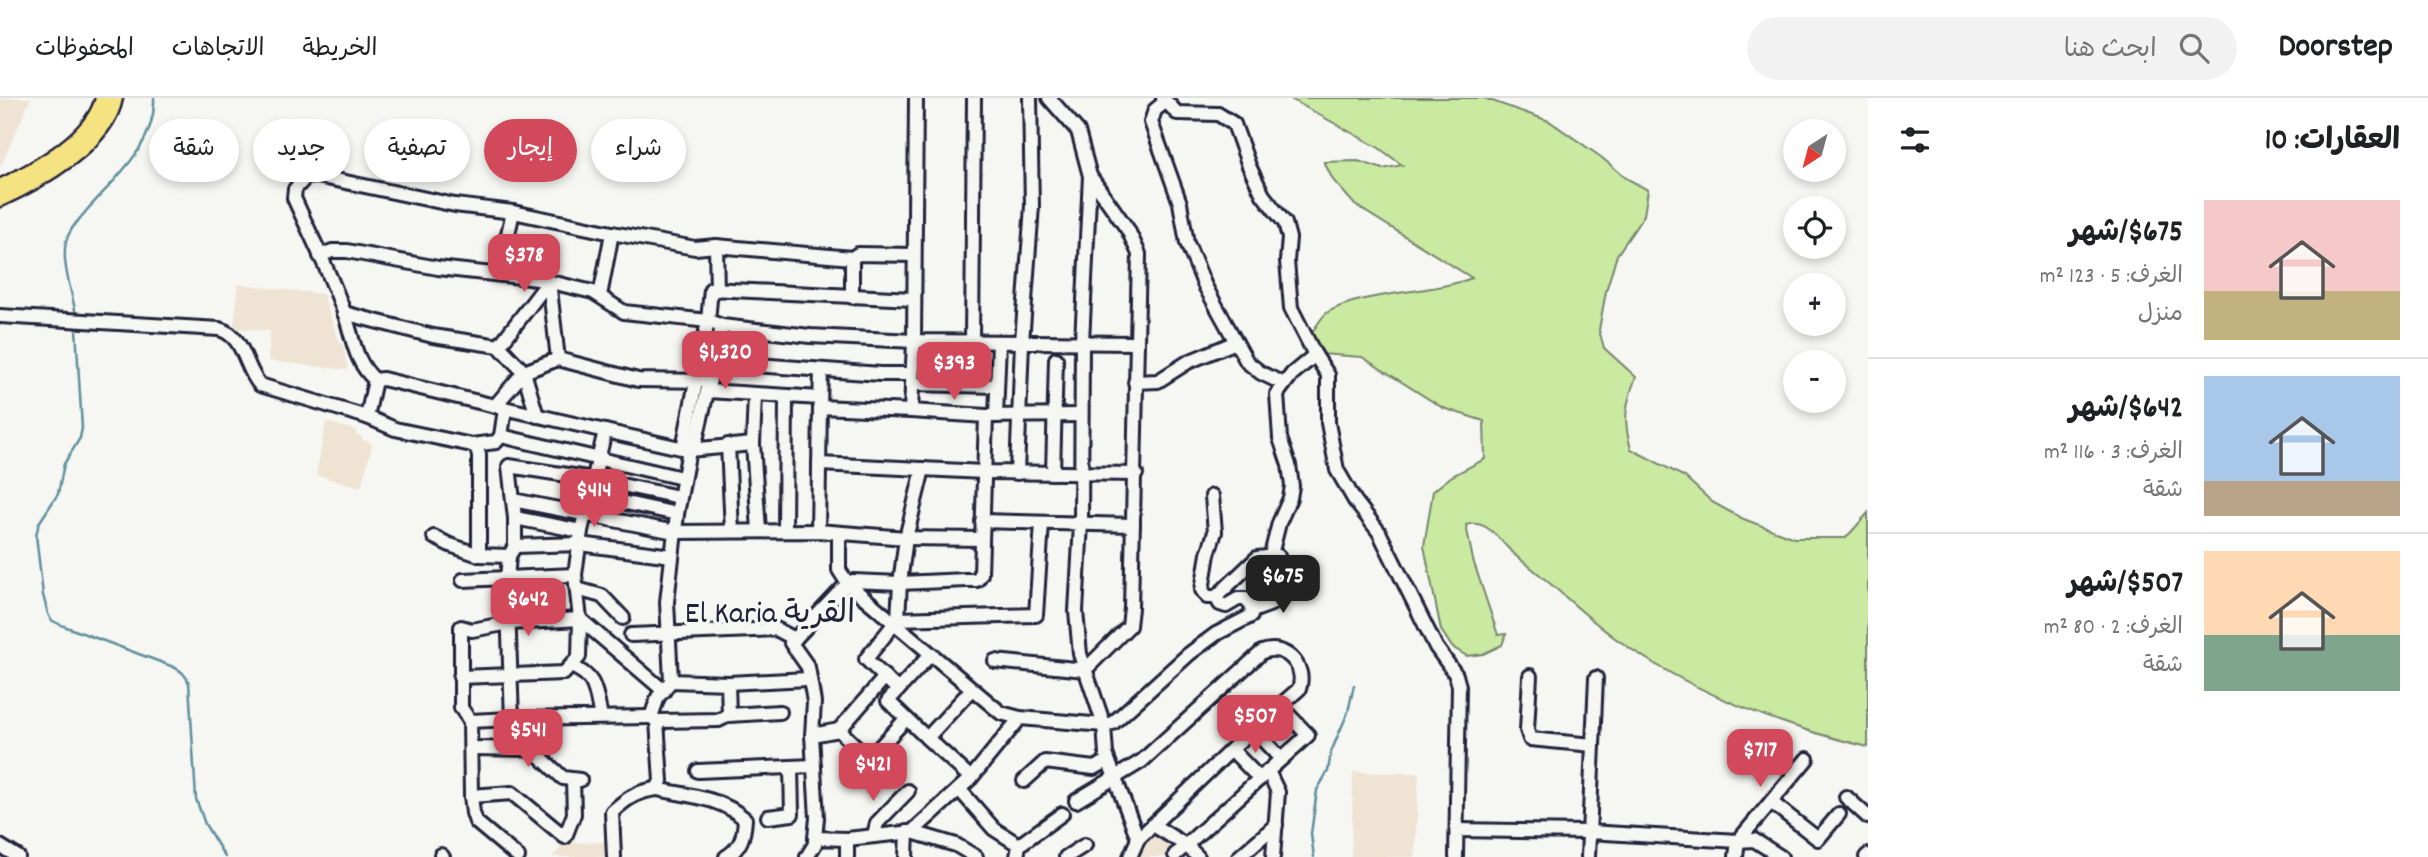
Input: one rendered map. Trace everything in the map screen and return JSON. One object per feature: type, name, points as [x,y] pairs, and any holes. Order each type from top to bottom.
[{"type":"main road","points":[[0,187],[51,157],[85,131],[98,113],[103,98]]},
{"type":"main road","points":[[0,199],[49,172],[84,145],[103,125],[113,109],[115,98]]},
{"type":"street","points":[[911,411],[916,98]]},
{"type":"street","points":[[972,342],[974,98]]},
{"type":"street","points":[[1017,473],[1018,415],[1032,206],[1030,98]]},
{"type":"street","points":[[1049,98],[1079,131],[1090,176],[1082,342],[1081,524],[1076,611],[1080,654],[1104,725],[1108,761],[1138,839]]},
{"type":"street","points":[[1284,384],[1250,366],[1205,286],[1187,243],[1178,196],[1151,122],[1155,110],[1164,100],[1177,113],[1218,114],[1238,130],[1244,153],[1264,195],[1285,223],[1289,238],[1287,261],[1292,308],[1328,375],[1328,423],[1337,470],[1379,532],[1436,647],[1456,674],[1459,686],[1456,857]]},
{"type":"street","points":[[753,444],[689,449],[383,379],[375,380],[365,372],[359,360],[344,313],[294,198],[295,189],[306,177],[317,176],[455,205],[513,212],[695,248],[716,246],[852,258],[858,254],[914,255]]},
{"type":"street","points":[[1085,670],[1129,626],[1136,474],[1135,344],[1139,254],[1128,230],[1090,176]]},
{"type":"street","points":[[499,273],[513,212]]},
{"type":"street","points":[[600,296],[612,233]]},
{"type":"street","points":[[716,246],[717,290]]},
{"type":"street","points":[[320,256],[332,251],[347,251],[439,268],[549,281],[593,292],[624,312],[810,336],[914,341],[1135,344]]},
{"type":"street","points":[[852,258],[852,297]]},
{"type":"street","points":[[499,346],[549,281]]},
{"type":"street","points":[[549,281],[558,359]]},
{"type":"street","points":[[705,384],[711,289],[913,299]]},
{"type":"street","points":[[344,313],[433,336],[499,346],[524,372],[537,416]]},
{"type":"street","points":[[0,316],[228,332],[237,341],[254,379],[260,385],[367,417],[396,429],[477,448],[479,555]]},
{"type":"street","points":[[657,789],[661,781],[654,705],[667,686],[667,602],[679,498],[705,384],[714,362],[722,326]]},
{"type":"street","points":[[807,857],[816,838],[812,735],[814,702],[808,667],[791,643],[853,581],[900,583],[976,580],[981,574],[984,472],[997,386],[999,342]]},
{"type":"street","points":[[1135,382],[1158,381],[1196,358],[1236,342]]},
{"type":"street","points":[[1212,496],[1215,531],[1202,590],[1207,597],[1216,597],[1251,562],[1262,556],[1275,555],[1279,523],[1292,492],[1279,424],[1278,394],[1284,384],[1315,355]]},
{"type":"street","points":[[472,446],[495,442],[501,436],[500,407],[524,372],[558,359],[638,380],[705,384],[755,395],[820,402],[991,416],[1082,415]]},
{"type":"street","points":[[1053,473],[1056,359]]},
{"type":"street","points":[[714,362],[997,386]]},
{"type":"street","points":[[818,531],[821,370]]},
{"type":"street","points":[[367,417],[375,380]]},
{"type":"street","points":[[755,395],[753,444],[759,530]]},
{"type":"street","points":[[785,531],[786,397]]},
{"type":"street","points":[[577,665],[580,619],[575,575],[585,513],[605,431]]},
{"type":"street","points":[[501,436],[682,478]]},
{"type":"street","points":[[728,445],[732,531]]},
{"type":"street","points":[[819,464],[984,472],[1136,474]]},
{"type":"street","points":[[512,719],[507,579],[515,518],[509,466],[593,479],[679,498]]},
{"type":"street","points":[[898,690],[866,659],[896,622],[906,538],[923,469]]},
{"type":"street","points":[[589,495],[677,514]]},
{"type":"street","points":[[513,500],[675,532],[818,531],[906,538],[982,539]]},
{"type":"street","points":[[515,518],[581,537],[672,556]]},
{"type":"street","points":[[982,521],[1133,525]]},
{"type":"street","points":[[896,622],[1036,615],[1042,523]]},
{"type":"street","points":[[839,533],[839,570],[848,584],[896,622],[971,690],[1001,713],[1020,718],[1104,725],[1113,723],[1189,654],[1216,634],[1247,618],[1252,611],[1271,604],[1277,582]]},
{"type":"street","points":[[435,537],[479,555],[581,537]]},
{"type":"street","points":[[463,580],[575,575]]},
{"type":"street","points":[[577,590],[601,596],[623,618]]},
{"type":"street","points":[[1216,597],[1220,604],[1226,606],[1231,606],[1238,599],[1246,599],[1252,606],[1252,611]]},
{"type":"street","points":[[518,857],[477,822],[471,796],[470,721],[461,708],[461,627],[472,630],[509,622],[580,619],[667,686],[808,679]]},
{"type":"street","points":[[631,635],[776,629],[795,639]]},
{"type":"street","points":[[1076,801],[1142,761],[1262,652],[1270,649],[1285,652],[1301,671],[1299,689],[1138,839],[1130,857]]},
{"type":"street","points":[[930,655],[888,701],[971,778]]},
{"type":"street","points":[[995,661],[1085,670]]},
{"type":"street","points":[[460,677],[564,673],[577,665]]},
{"type":"street","points":[[577,665],[592,678],[601,717]]},
{"type":"street","points":[[1530,676],[1527,730],[1530,739],[1593,745]]},
{"type":"street","points":[[812,735],[839,730],[885,677]]},
{"type":"street","points":[[1588,857],[1597,678]]},
{"type":"street","points":[[728,683],[729,715]]},
{"type":"street","points":[[927,738],[971,690]]},
{"type":"street","points":[[1175,855],[1308,735],[1280,706]]},
{"type":"street","points":[[470,721],[601,717],[719,720],[729,715],[780,712]]},
{"type":"street","points":[[906,857],[910,832],[971,778],[1020,718]]},
{"type":"street","points":[[850,779],[906,719]]},
{"type":"street","points":[[1253,729],[1282,759]]},
{"type":"street","points":[[839,730],[869,759]]},
{"type":"street","points":[[471,748],[532,749],[563,778],[577,780],[574,814],[565,837],[512,793],[471,796]]},
{"type":"street","points":[[1232,750],[1264,775],[1278,792],[1273,857]]},
{"type":"street","points":[[1736,857],[1738,841],[1807,759]]},
{"type":"street","points":[[1024,781],[1045,762],[1094,768],[1108,761]]},
{"type":"street","points":[[698,771],[814,766]]},
{"type":"street","points":[[768,817],[792,814],[791,767]]},
{"type":"street","points":[[614,857],[612,812],[640,791],[657,789],[732,807],[745,819],[744,832],[738,847],[726,857]]},
{"type":"street","points":[[959,789],[1018,851],[1062,814]]},
{"type":"street","points":[[874,835],[877,823],[908,791]]},
{"type":"street","points":[[1846,797],[1868,817]]},
{"type":"street","points":[[1771,802],[1818,839],[1839,814]]},
{"type":"street","points":[[1153,825],[1187,846],[1198,857]]},
{"type":"street","points":[[1239,857],[1276,825]]},
{"type":"street","points":[[1457,830],[1589,832],[1754,840],[1781,857]]},
{"type":"street","points":[[816,838],[847,839],[910,832],[970,855]]},
{"type":"street","points":[[847,839],[847,857]]},
{"type":"street","points":[[1066,857],[1085,845]]},
{"type":"street","points":[[0,846],[18,857]]},
{"type":"shaded area","points":[[0,98],[31,98],[0,168]]},
{"type":"shaded area","points":[[238,284],[323,294],[343,346],[348,370],[268,361],[270,331],[234,328]]},
{"type":"shaded area","points":[[326,422],[356,430],[356,435],[370,442],[372,446],[361,487],[316,475]]},
{"type":"shaded area","points":[[1353,772],[1419,773],[1415,857],[1351,857]]},
{"type":"shaded area","points":[[1149,833],[1178,848],[1172,857],[1138,857]]},
{"type":"shaded area","points":[[606,842],[606,857],[553,857],[564,843]]},
{"type":"green space","points":[[1289,98],[1484,98],[1549,121],[1626,178],[1648,190],[1644,215],[1617,255],[1606,291],[1599,330],[1604,348],[1636,377],[1626,413],[1631,449],[1685,477],[1712,502],[1741,518],[1794,538],[1846,538],[1868,513],[1868,747],[1769,717],[1673,674],[1604,630],[1516,556],[1490,530],[1479,525],[1466,525],[1473,560],[1498,635],[1506,634],[1502,645],[1483,654],[1467,656],[1452,647],[1441,630],[1424,546],[1433,491],[1452,476],[1485,459],[1484,421],[1443,408],[1362,357],[1321,354],[1306,343],[1325,315],[1343,305],[1472,278],[1355,205],[1333,180],[1324,162],[1358,161],[1383,169],[1402,165],[1379,148]]},
{"type":"waterway","points":[[76,316],[65,260],[67,237],[141,146],[153,115],[154,98]]},
{"type":"waterway","points":[[76,329],[82,428],[80,438],[64,464],[58,494],[39,523],[36,535],[48,614],[51,620],[61,625],[171,666],[184,675],[189,683],[196,799],[205,824],[225,857]]},
{"type":"waterway","points":[[1314,857],[1311,834],[1317,790],[1328,771],[1331,752],[1348,712],[1354,685]]},
{"type":"district","name":"El Karia القرية","points":[[770,616]]}]
